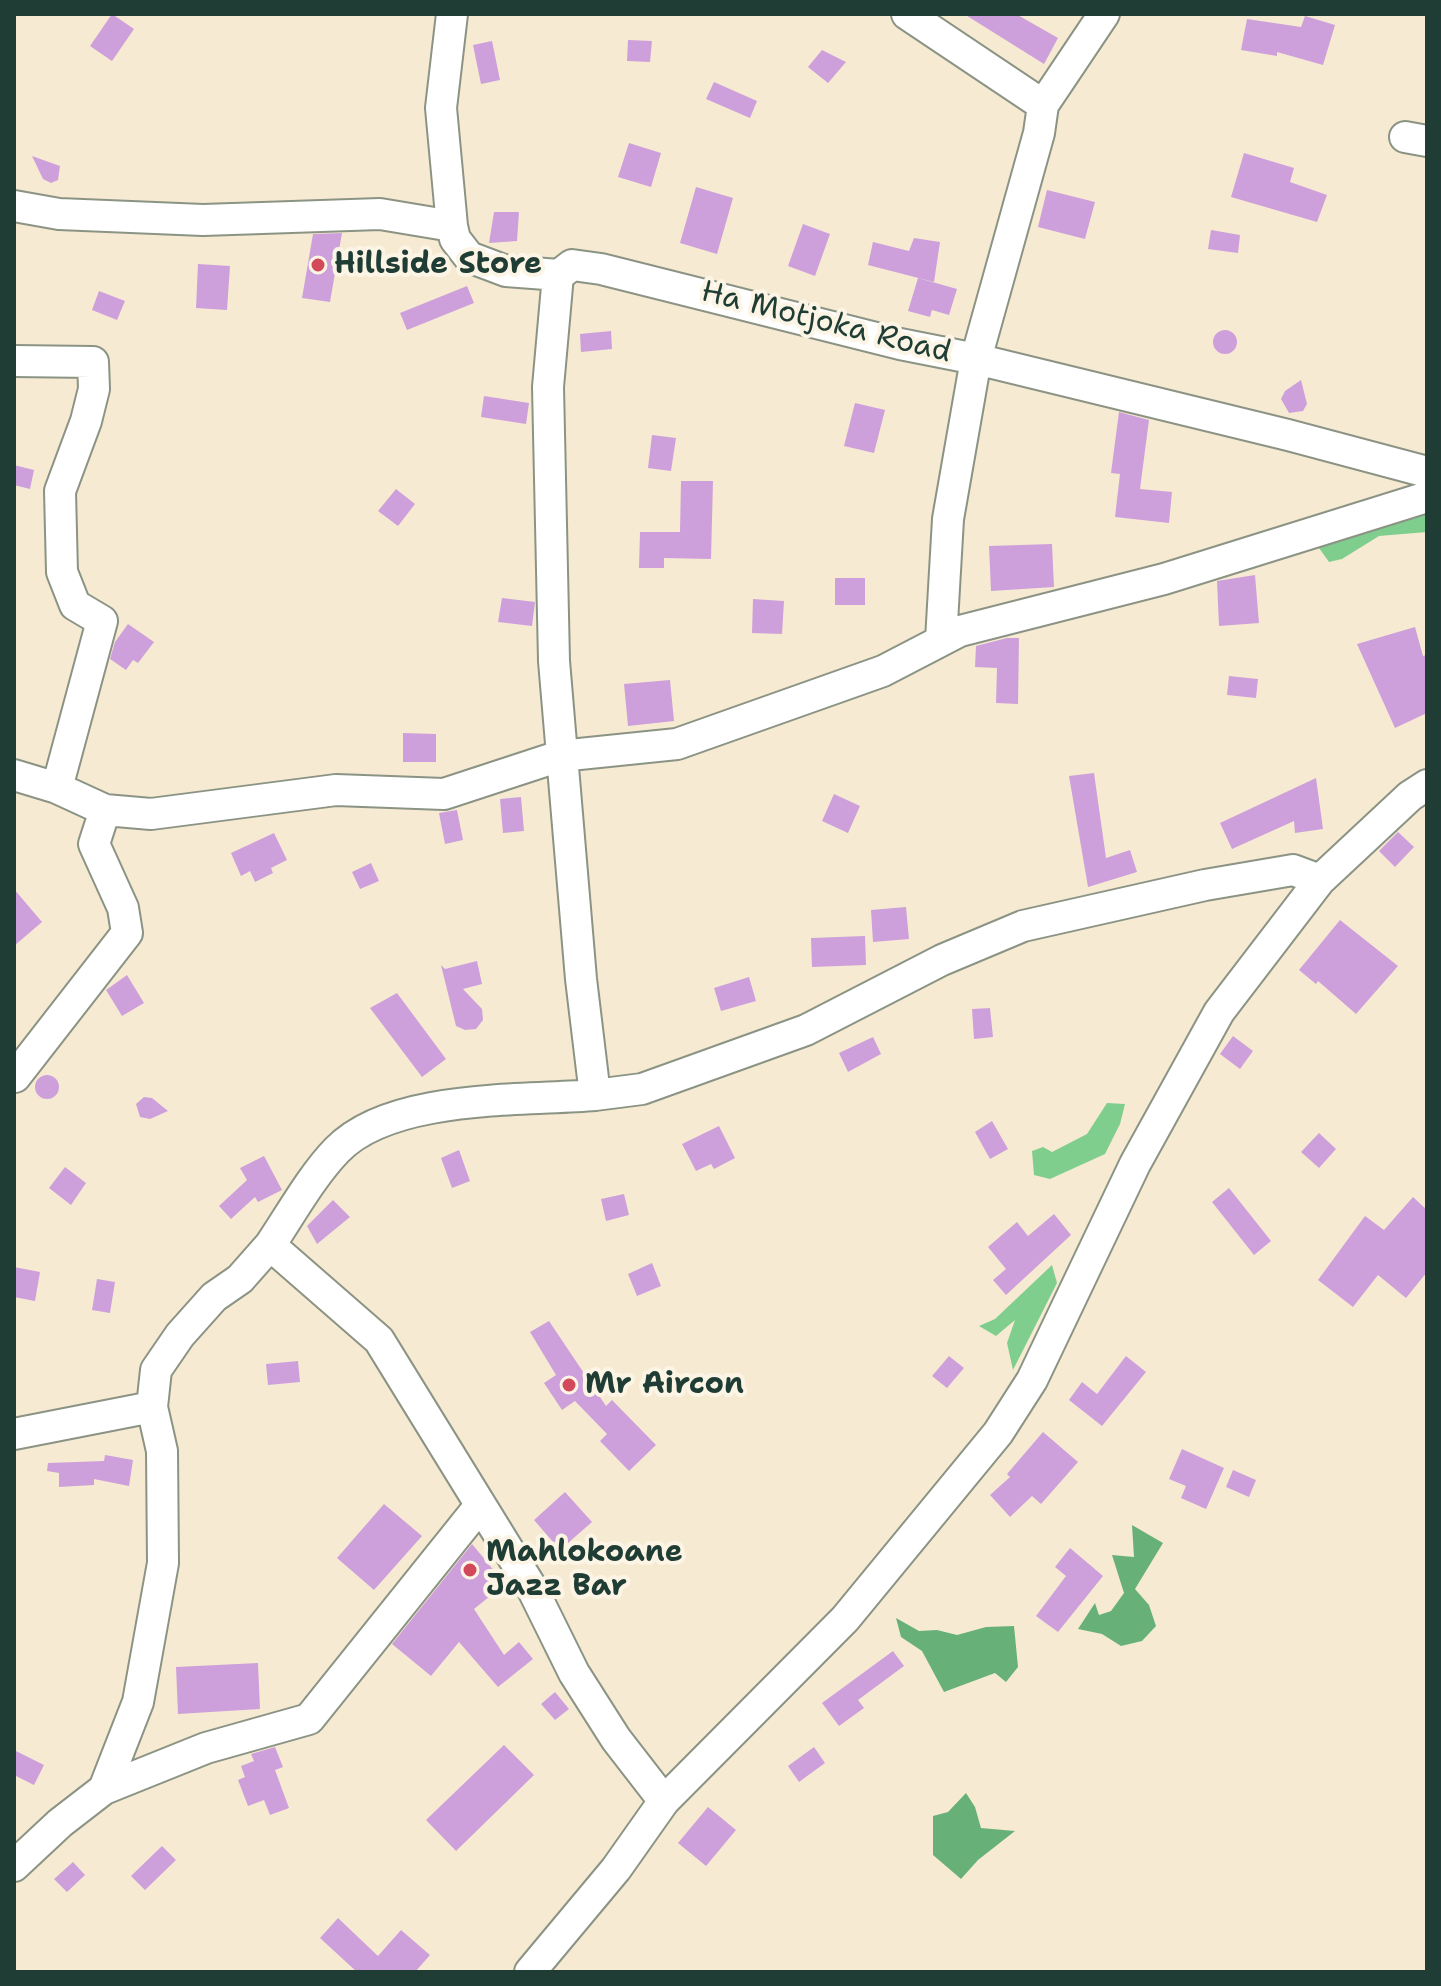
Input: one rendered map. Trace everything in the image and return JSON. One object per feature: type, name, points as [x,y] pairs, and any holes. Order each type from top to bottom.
[{"type":"street","name":"Ha Motjoka Road","points":[[452,14],[441,108],[452,226],[455,239],[469,257],[506,271],[558,275],[572,265],[583,264],[1427,472]]},
{"type":"street","points":[[907,14],[1043,105]]},
{"type":"street","points":[[941,640],[948,519],[976,359],[1039,133],[1043,105],[1104,14]]},
{"type":"street","points":[[14,206],[59,214],[203,220],[380,214],[452,226]]},
{"type":"street","points":[[558,275],[548,387],[548,487],[560,756],[595,1095]]},
{"type":"street","points":[[14,361],[93,362],[94,389],[86,421],[60,491],[62,572],[75,605],[102,621],[57,788]]},
{"type":"street","points":[[14,775],[57,788],[105,810],[151,814],[336,790],[444,794],[560,756],[677,744],[883,671],[960,631],[1164,579],[1427,497]]},
{"type":"street","points":[[530,1972],[616,1869],[664,1801],[845,1619],[998,1433],[1032,1380],[1109,1214],[1200,1045],[1235,989],[1320,880],[1410,796],[1427,785]]},
{"type":"street","points":[[15,1077],[127,933],[123,908],[94,844],[105,810]]},
{"type":"street","points":[[104,1789],[138,1702],[163,1563],[162,1451],[152,1407],[156,1370],[180,1335],[270,1245],[337,1150],[358,1133],[438,1105],[642,1089],[806,1030],[942,960],[1023,926],[1205,885],[1293,870],[1320,880]]},
{"type":"street","points":[[270,1245],[379,1340],[479,1507],[525,1577],[574,1673],[616,1739],[664,1801]]},
{"type":"street","points":[[14,1434],[152,1407]]},
{"type":"street","points":[[14,1866],[60,1823],[104,1789],[206,1748],[309,1719],[479,1507]]},
{"type":"green space","points":[[1427,507],[1427,532],[1379,536],[1342,559],[1329,562],[1319,548],[1320,539]]},
{"type":"green space","points":[[1107,1103],[1125,1104],[1120,1124],[1105,1154],[1050,1179],[1034,1175],[1032,1151],[1043,1147],[1052,1152],[1087,1134]]},
{"type":"green space","points":[[1052,1265],[1057,1283],[1013,1370],[1007,1343],[1015,1320],[996,1336],[979,1326],[995,1319]]},
{"type":"green space","points":[[1132,1525],[1163,1543],[1135,1589],[1149,1605],[1156,1626],[1142,1641],[1121,1646],[1102,1634],[1078,1629],[1095,1603],[1099,1615],[1111,1611],[1124,1593],[1112,1555],[1134,1557]]},
{"type":"green space","points":[[896,1618],[919,1631],[937,1630],[957,1635],[986,1627],[1014,1626],[1018,1667],[1006,1682],[995,1673],[944,1692],[922,1651],[901,1637]]},
{"type":"green space","points":[[966,1793],[975,1807],[981,1828],[1015,1831],[978,1860],[961,1879],[933,1855],[933,1816],[948,1812]]},
{"type":"building","points":[[112,14],[134,29],[112,61],[90,46]]},
{"type":"building","points":[[964,14],[1016,14],[1058,38],[1044,64]]},
{"type":"building","points":[[1305,16],[1335,25],[1323,65],[1277,52],[1277,56],[1241,50],[1247,19],[1301,27]]},
{"type":"building","points":[[628,40],[652,41],[650,62],[627,61]]},
{"type":"building","points":[[492,41],[500,80],[481,84],[473,45]]},
{"type":"building","points":[[822,50],[846,62],[828,83],[808,67]]},
{"type":"building","points":[[714,82],[757,101],[750,118],[706,99]]},
{"type":"building","points":[[629,143],[661,153],[651,187],[618,177]]},
{"type":"building","points":[[1244,153],[1294,168],[1290,182],[1327,195],[1317,222],[1231,197]]},
{"type":"building","points":[[32,156],[60,166],[58,180],[51,183],[43,179]]},
{"type":"building","points":[[696,187],[733,198],[717,254],[680,243]]},
{"type":"building","points":[[1047,190],[1095,202],[1085,239],[1038,227]]},
{"type":"building","points":[[494,212],[519,212],[517,241],[489,243]]},
{"type":"building","points":[[803,224],[830,234],[815,276],[788,266]]},
{"type":"building","points":[[1211,230],[1240,235],[1238,253],[1208,249]]},
{"type":"building","name":"Hillside Store","points":[[342,233],[330,302],[302,298],[313,234]]},
{"type":"building","points":[[914,238],[940,242],[934,282],[868,265],[873,242],[909,251]]},
{"type":"building","points":[[198,264],[230,266],[227,310],[196,308]]},
{"type":"building","points":[[918,278],[957,289],[949,315],[932,310],[930,317],[908,311]]},
{"type":"building","points":[[467,286],[474,303],[407,330],[400,313]]},
{"type":"building","points":[[99,291],[125,301],[117,320],[92,310]]},
{"type":"building","points":[[1225,330],[1234,333],[1237,342],[1234,351],[1225,354],[1216,351],[1213,342],[1216,333]]},
{"type":"building","points":[[611,331],[612,349],[581,352],[580,334]]},
{"type":"building","points":[[1301,380],[1307,404],[1303,411],[1289,413],[1281,399],[1285,391]]},
{"type":"building","points":[[484,396],[529,403],[526,424],[481,417]]},
{"type":"building","points":[[855,403],[885,410],[874,453],[844,446]]},
{"type":"building","points":[[1119,412],[1149,420],[1140,489],[1172,492],[1169,523],[1115,517],[1120,474],[1111,473]]},
{"type":"building","points":[[652,435],[676,438],[671,471],[648,468]]},
{"type":"building","points":[[14,465],[34,470],[30,489],[14,485]]},
{"type":"building","points":[[681,481],[713,481],[711,559],[664,558],[664,568],[639,568],[640,532],[680,532]]},
{"type":"building","points":[[396,489],[415,504],[398,526],[378,511]]},
{"type":"building","points":[[1052,544],[1054,587],[991,591],[989,546]]},
{"type":"building","points":[[1255,575],[1259,623],[1219,626],[1217,581]]},
{"type":"building","points":[[835,578],[865,578],[865,605],[835,605]]},
{"type":"building","points":[[502,598],[535,602],[532,626],[498,622]]},
{"type":"building","points":[[753,599],[784,601],[782,634],[752,633]]},
{"type":"building","points":[[128,624],[154,642],[138,663],[133,660],[126,670],[110,659],[115,642]]},
{"type":"building","points":[[1415,627],[1423,656],[1427,655],[1427,713],[1395,728],[1357,644]]},
{"type":"building","points":[[1019,638],[1018,704],[996,703],[997,668],[975,667],[976,646]]},
{"type":"building","points":[[1229,676],[1258,679],[1256,698],[1227,695]]},
{"type":"building","points":[[670,680],[674,721],[628,726],[624,684]]},
{"type":"building","points":[[403,733],[436,734],[436,762],[403,762]]},
{"type":"building","points":[[1094,773],[1106,858],[1130,850],[1137,872],[1088,887],[1069,776]]},
{"type":"building","points":[[1316,778],[1323,829],[1295,833],[1294,821],[1232,849],[1220,823]]},
{"type":"building","points":[[834,794],[860,806],[848,833],[822,821]]},
{"type":"building","points":[[521,797],[524,831],[503,833],[500,799]]},
{"type":"building","points":[[457,810],[463,840],[445,844],[439,813]]},
{"type":"building","points":[[1398,832],[1414,847],[1395,867],[1379,851]]},
{"type":"building","points":[[274,833],[287,860],[271,868],[273,873],[255,882],[250,871],[241,876],[231,853]]},
{"type":"building","points":[[371,863],[379,881],[360,889],[352,872]]},
{"type":"building","points":[[14,889],[42,922],[14,946]]},
{"type":"building","points":[[906,907],[909,939],[873,942],[871,910]]},
{"type":"building","points":[[1340,920],[1398,966],[1356,1014],[1318,981],[1316,984],[1299,970]]},
{"type":"building","points":[[865,936],[866,965],[812,967],[811,938]]},
{"type":"building","points":[[477,961],[482,984],[463,989],[482,1009],[483,1020],[476,1029],[465,1030],[456,1026],[441,965],[445,969]]},
{"type":"building","points":[[127,975],[144,1003],[122,1016],[106,990]]},
{"type":"building","points":[[749,977],[756,1001],[721,1011],[714,988]]},
{"type":"building","points":[[397,993],[446,1059],[422,1077],[370,1008]]},
{"type":"building","points":[[990,1008],[993,1037],[974,1039],[972,1009]]},
{"type":"building","points":[[1233,1036],[1253,1051],[1240,1069],[1220,1054]]},
{"type":"building","points":[[873,1037],[881,1054],[848,1072],[839,1053]]},
{"type":"building","points":[[47,1075],[56,1078],[59,1087],[56,1096],[47,1099],[38,1096],[35,1087],[38,1078]]},
{"type":"building","points":[[144,1097],[152,1098],[168,1111],[150,1119],[140,1117],[136,1104]]},
{"type":"building","points":[[992,1121],[1008,1149],[990,1159],[975,1132]]},
{"type":"building","points":[[719,1126],[735,1158],[714,1169],[711,1164],[696,1171],[682,1144]]},
{"type":"building","points":[[1319,1133],[1336,1149],[1319,1168],[1301,1152]]},
{"type":"building","points":[[459,1150],[470,1181],[452,1188],[441,1158]]},
{"type":"building","points":[[264,1156],[282,1190],[258,1202],[255,1197],[231,1219],[219,1206],[247,1180],[240,1168]]},
{"type":"building","points":[[65,1167],[86,1183],[71,1205],[49,1188]]},
{"type":"building","points":[[1229,1188],[1271,1241],[1254,1255],[1212,1202]]},
{"type":"building","points":[[624,1194],[629,1215],[606,1221],[601,1199]]},
{"type":"building","points":[[1413,1197],[1427,1210],[1427,1272],[1406,1298],[1378,1275],[1353,1307],[1318,1280],[1365,1216],[1384,1230]]},
{"type":"building","points":[[333,1200],[350,1217],[317,1244],[307,1226]]},
{"type":"building","points":[[1054,1214],[1071,1235],[1006,1295],[993,1280],[1006,1269],[988,1247],[1017,1222],[1028,1236]]},
{"type":"building","points":[[652,1263],[661,1286],[637,1296],[628,1274]]},
{"type":"building","points":[[14,1267],[40,1272],[35,1301],[14,1297]]},
{"type":"building","points":[[97,1279],[115,1282],[110,1313],[92,1310]]},
{"type":"building","points":[[549,1321],[606,1406],[612,1400],[656,1445],[629,1471],[600,1441],[607,1434],[575,1401],[562,1410],[544,1383],[556,1375],[530,1332]]},
{"type":"building","points":[[949,1356],[964,1368],[947,1388],[932,1376]]},
{"type":"building","points":[[1126,1356],[1146,1372],[1102,1426],[1069,1400],[1082,1382],[1097,1394]]},
{"type":"building","points":[[298,1361],[300,1382],[268,1385],[266,1364]]},
{"type":"building","points":[[1043,1432],[1078,1462],[1041,1504],[1032,1496],[1010,1517],[990,1495],[1010,1477],[1007,1474]]},
{"type":"building","points":[[1182,1449],[1224,1468],[1206,1509],[1181,1498],[1186,1486],[1169,1479]]},
{"type":"building","points":[[105,1455],[133,1460],[129,1486],[94,1479],[94,1485],[59,1487],[59,1473],[47,1471],[48,1463],[104,1461]]},
{"type":"building","points":[[1233,1470],[1256,1480],[1249,1497],[1226,1487]]},
{"type":"building","points":[[565,1492],[592,1522],[560,1550],[534,1520]]},
{"type":"building","points":[[384,1504],[422,1536],[374,1590],[337,1558]]},
{"type":"building","points":[[472,1544],[505,1584],[474,1609],[504,1655],[519,1642],[533,1659],[498,1687],[459,1642],[431,1676],[392,1644]]},
{"type":"building","points":[[1070,1548],[1103,1576],[1058,1632],[1036,1616],[1066,1576],[1055,1567]]},
{"type":"building","points":[[893,1651],[904,1666],[858,1700],[864,1708],[839,1726],[822,1703]]},
{"type":"building","points":[[258,1663],[260,1709],[178,1714],[176,1667]]},
{"type":"building","points":[[555,1692],[569,1709],[555,1720],[541,1704]]},
{"type":"building","points":[[504,1745],[534,1775],[456,1851],[426,1820]]},
{"type":"building","points":[[275,1747],[283,1767],[275,1770],[289,1808],[270,1815],[264,1800],[248,1806],[238,1780],[245,1777],[241,1766],[254,1761],[251,1754]]},
{"type":"building","points":[[814,1747],[825,1763],[799,1782],[788,1766]]},
{"type":"building","points":[[14,1750],[44,1765],[34,1785],[14,1775]]},
{"type":"building","points":[[708,1807],[736,1830],[706,1866],[678,1843]]},
{"type":"building","points":[[162,1846],[176,1860],[145,1890],[131,1876]]},
{"type":"building","points":[[73,1862],[85,1875],[67,1892],[54,1879]]},
{"type":"building","points":[[338,1918],[378,1956],[401,1930],[430,1955],[415,1972],[357,1972],[320,1938]]},
{"type":"place","name":"Hillside Store","points":[[318,265]]},
{"type":"place","name":"Mr Aircon","points":[[569,1385]]},
{"type":"place","name":"Mahlokoane Jazz Bar","points":[[470,1570]]}]
